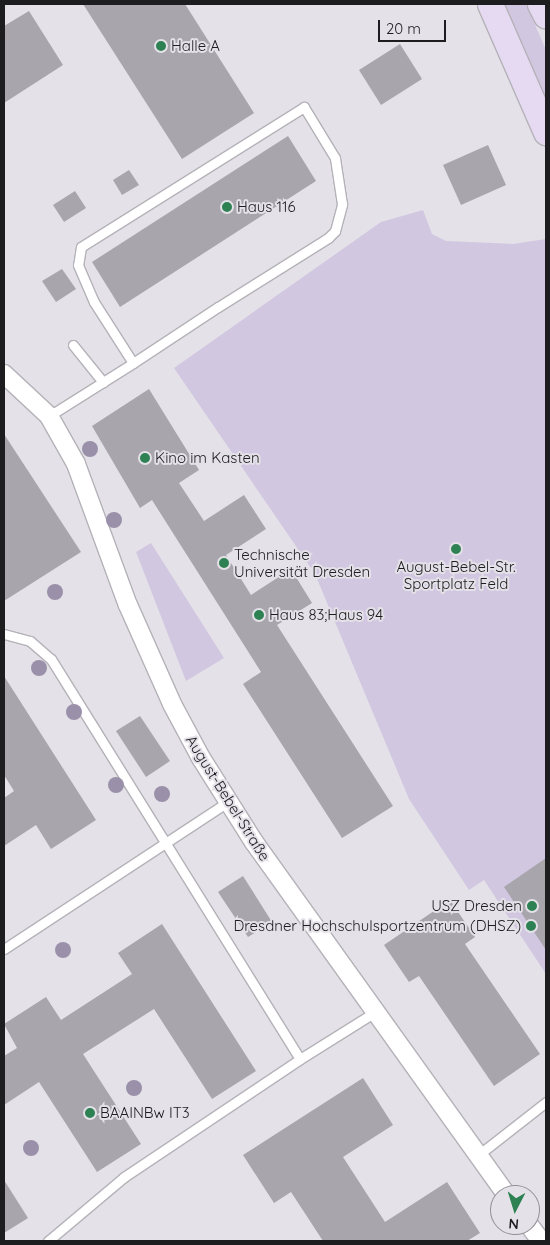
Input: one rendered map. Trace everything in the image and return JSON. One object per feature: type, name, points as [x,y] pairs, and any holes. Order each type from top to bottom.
[{"type":"main road","points":[[490,4],[546,132]]},
{"type":"main road","points":[[540,4],[546,16]]},
{"type":"street","name":"August-Bebel-Straße","points":[[4,374],[49,416],[76,464],[128,605],[172,704],[228,802],[499,1185]]},
{"type":"lane","points":[[49,416],[133,363],[335,231],[342,204],[335,158],[304,107],[81,247],[78,265],[94,302],[133,363]]},
{"type":"lane","points":[[73,345],[103,382]]},
{"type":"lane","points":[[4,634],[30,641],[51,659],[300,1059]]},
{"type":"lane","points":[[4,949],[228,802]]},
{"type":"lane","points":[[48,1241],[124,1177],[300,1059],[375,1012]]},
{"type":"lane","points":[[477,1156],[546,1102]]},
{"type":"shaded area","points":[[502,4],[526,4],[546,50],[546,101]]},
{"type":"shaded area","points":[[423,210],[432,234],[446,241],[513,244],[546,239],[546,974],[484,880],[469,890],[409,799],[315,574],[174,368],[381,222]]},
{"type":"shaded area","points":[[151,543],[224,658],[186,681],[136,552]]},
{"type":"building","name":"Halle A","points":[[83,4],[185,4],[254,113],[182,159]]},
{"type":"building","points":[[29,11],[63,65],[4,103],[4,26]]},
{"type":"building","points":[[400,44],[422,79],[381,105],[359,70]]},
{"type":"building","name":"Haus 116","points":[[288,136],[316,181],[120,307],[92,262]]},
{"type":"building","points":[[488,145],[506,185],[461,205],[443,165]]},
{"type":"building","points":[[129,170],[139,185],[122,195],[113,180]]},
{"type":"building","points":[[75,191],[86,208],[64,222],[53,205]]},
{"type":"building","points":[[62,269],[76,289],[56,302],[42,281]]},
{"type":"building","name":"Haus 83;Haus 94","points":[[149,389],[199,470],[179,483],[204,521],[244,495],[266,529],[226,555],[251,595],[291,569],[312,603],[277,625],[393,806],[342,838],[243,684],[261,672],[152,500],[140,508],[92,426]]},
{"type":"building","points":[[4,434],[81,552],[4,601]]},
{"type":"building","points":[[4,676],[96,820],[51,849],[36,825],[4,846],[4,798],[14,791],[4,775]]},
{"type":"building","points":[[140,716],[170,761],[146,777],[116,731]]},
{"type":"building","name":"USZ Dresden","points":[[546,858],[546,950],[504,887]]},
{"type":"building","points":[[243,876],[272,922],[248,937],[218,892]]},
{"type":"building","points":[[450,900],[475,937],[465,944],[540,1054],[494,1086],[419,976],[409,982],[384,945]]},
{"type":"building","points":[[162,924],[256,1071],[212,1099],[154,1009],[83,1054],[141,1144],[97,1172],[39,1082],[4,1105],[4,1056],[17,1048],[4,1024],[46,997],[61,1020],[132,974],[118,953]]},
{"type":"building","points":[[363,1078],[393,1125],[343,1157],[385,1222],[447,1182],[480,1233],[467,1241],[323,1241],[291,1192],[274,1203],[243,1155]]},
{"type":"building","points":[[4,1180],[28,1218],[4,1233]]},
{"type":"place","name":"Halle A","points":[[161,46]]},
{"type":"place","name":"Haus 116","points":[[227,207]]},
{"type":"place","name":"Kino im Kasten","points":[[145,458]]},
{"type":"place","name":"August-Bebel-Str. Sportplatz Feld","points":[[456,549]]},
{"type":"place","name":"Technische Universität Dresden","points":[[224,563]]},
{"type":"place","name":"Haus 83;Haus 94","points":[[259,615]]},
{"type":"place","name":"USZ Dresden","points":[[532,906]]},
{"type":"place","name":"Dresdner Hochschulsportzentrum (DHSZ)","points":[[531,926]]},
{"type":"place","name":"BAAINBw IT3","points":[[90,1113]]}]
